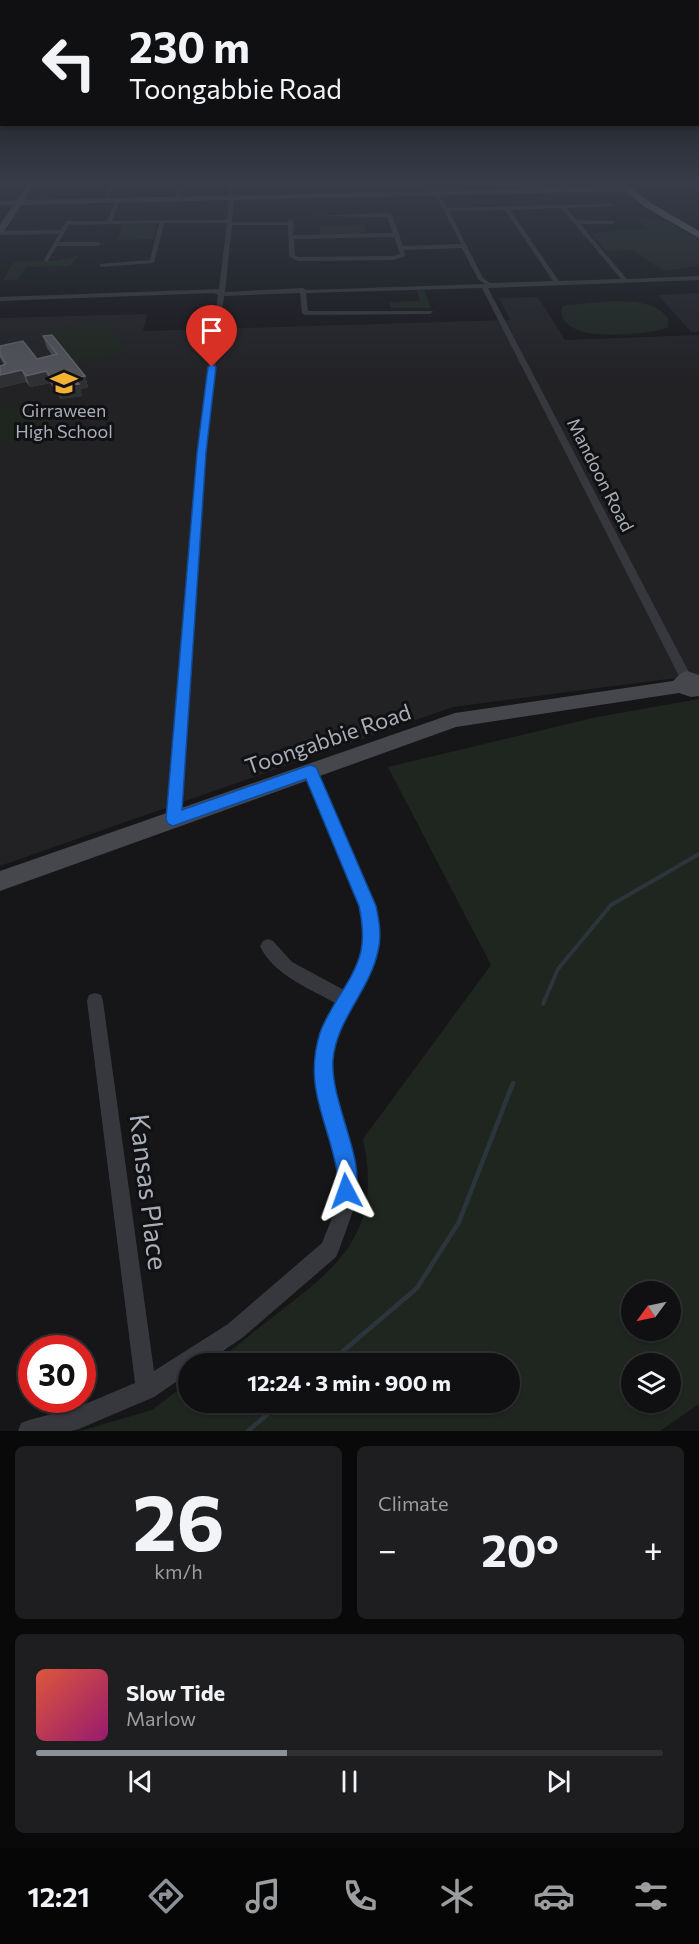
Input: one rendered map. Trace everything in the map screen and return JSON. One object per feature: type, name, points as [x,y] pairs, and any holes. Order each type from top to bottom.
[{"type":"street","points":[[47,260],[53,249]]},
{"type":"street","points":[[150,263],[154,260],[156,249]]},
{"type":"street","points":[[173,819],[201,453],[227,249]]},
{"type":"street","points":[[292,249],[292,256],[298,260],[402,258],[400,249]]},
{"type":"street","name":"Mandoon Road","points":[[465,249],[692,684]]},
{"type":"street","points":[[534,249],[557,283]]},
{"type":"street","points":[[599,249],[626,281]]},
{"type":"street","points":[[101,265],[150,263],[158,269]]},
{"type":"street","points":[[0,299],[699,278]]},
{"type":"street","points":[[303,290],[305,313],[429,312]]},
{"type":"street","name":"Toongabbie Road","points":[[0,881],[455,720],[692,684]]},
{"type":"street","points":[[29,1431],[79,1418],[147,1389],[235,1331],[329,1250],[345,1208],[348,1173],[324,1091],[324,1060],[330,1033],[364,968],[370,950],[371,927],[368,906],[310,771]]},
{"type":"street","points":[[268,946],[287,967],[347,1001]]},
{"type":"street","name":"Kansas Place","points":[[95,1001],[147,1389]]},
{"type":"shaded area","points":[[604,249],[699,249],[699,266],[664,271],[632,250],[606,251]]},
{"type":"shaded area","points":[[78,256],[70,266],[26,267],[18,280],[3,280],[14,262],[52,261]]},
{"type":"shaded area","points":[[417,290],[424,290],[431,308],[391,308],[389,302],[420,301]]},
{"type":"shaded area","points":[[699,293],[699,332],[691,332],[658,295]]},
{"type":"shaded area","points":[[538,297],[565,340],[699,335],[699,675],[453,707],[0,866],[0,318],[147,314],[143,331],[510,320],[499,298]]},
{"type":"shaded area","points":[[612,301],[642,303],[656,308],[668,318],[668,327],[638,333],[588,333],[567,324],[562,317],[562,307],[566,305]]},
{"type":"shaded area","points":[[103,319],[127,351],[78,364],[50,332]]},
{"type":"shaded area","points":[[58,405],[43,441],[0,443],[0,408]]},
{"type":"shaded area","points":[[699,699],[699,1404],[660,1431],[80,1431],[152,1410],[178,1390],[178,1413],[520,1413],[520,1353],[227,1353],[323,1276],[340,1259],[353,1240],[362,1220],[367,1197],[368,1170],[363,1139],[491,965],[388,767],[597,717]]},
{"type":"building","points":[[52,335],[85,376],[74,378],[79,384],[58,387],[46,371],[26,376],[22,370],[0,375],[0,366],[6,364],[0,354],[0,346],[23,341],[37,359],[57,354],[43,336]]},
{"type":"waterway","points":[[543,1004],[558,969],[611,905],[699,854]]},
{"type":"waterway","points":[[341,1353],[417,1288],[459,1222],[513,1083]]},
{"type":"waterway","points":[[248,1431],[269,1413]]},
{"type":"place","name":"Girraween High School","points":[[64,383]]},
{"type":"route","points":[[212,367],[201,453],[173,819],[310,771],[368,906],[371,927],[370,950],[364,968],[330,1033],[324,1060],[324,1091],[348,1173],[346,1191]]}]
